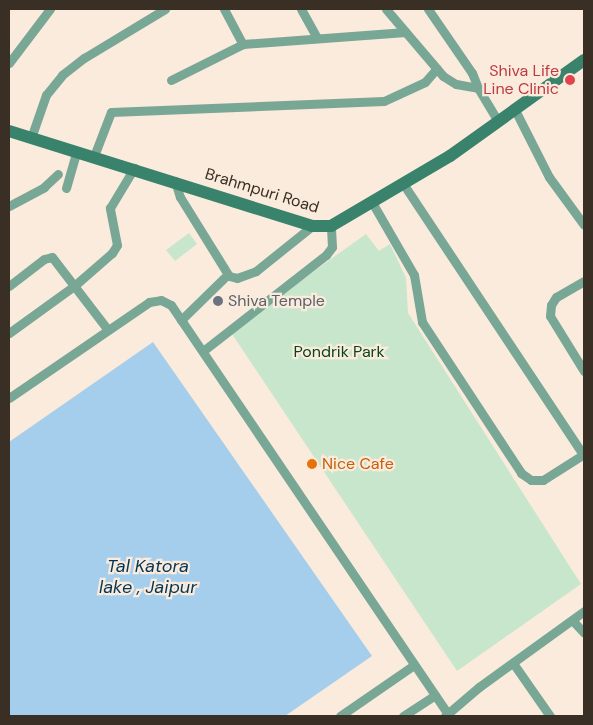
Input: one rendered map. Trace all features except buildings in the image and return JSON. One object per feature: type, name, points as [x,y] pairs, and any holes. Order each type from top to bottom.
[{"type":"street","points":[[9,63],[50,9]]},
{"type":"street","points":[[31,138],[46,95],[62,75],[165,9]]},
{"type":"street","points":[[224,9],[243,44]]},
{"type":"street","points":[[301,9],[317,38]]},
{"type":"street","points":[[386,9],[437,68],[456,84],[478,88]]},
{"type":"street","points":[[428,9],[472,73],[478,88],[498,121]]},
{"type":"street","points":[[170,80],[243,44],[406,32]]},
{"type":"street","name":"Brahmpuri Road","points":[[9,131],[175,180],[312,226],[331,226],[404,185],[584,60]]},
{"type":"street","points":[[94,156],[111,112],[384,101],[425,82],[437,68]]},
{"type":"street","points":[[514,108],[549,177],[584,225]]},
{"type":"street","points":[[66,188],[76,152]]},
{"type":"street","points":[[9,333],[74,286],[117,245],[110,208],[134,168]]},
{"type":"street","points":[[9,206],[44,187],[58,174]]},
{"type":"street","points":[[175,180],[180,197],[229,276],[237,278],[256,272],[312,226]]},
{"type":"street","points":[[373,204],[414,275],[422,322],[521,473],[531,480],[543,480],[584,455],[404,185]]},
{"type":"street","points":[[203,351],[326,255],[332,247],[331,226]]},
{"type":"street","points":[[9,286],[44,258],[52,257],[108,330]]},
{"type":"street","points":[[181,320],[224,278]]},
{"type":"street","points":[[584,281],[556,297],[551,305],[550,316],[584,369]]},
{"type":"street","points":[[9,398],[149,302],[161,300],[171,305],[447,716],[513,663],[573,621],[584,611]]},
{"type":"street","points":[[573,621],[584,633]]},
{"type":"street","points":[[513,663],[550,716]]},
{"type":"street","points":[[340,716],[414,665]]},
{"type":"street","points":[[403,716],[434,694]]},
{"type":"green space","points":[[189,233],[197,244],[175,261],[166,250]]},
{"type":"green space","name":"Pondrik Park","points":[[366,234],[379,251],[390,244],[406,278],[408,313],[581,584],[457,671],[230,331]]},
{"type":"water","name":"Tal Katora lake , Jaipur","points":[[153,342],[372,656],[285,716],[9,716],[9,442]]},
{"type":"place","name":"Shiva Life Line Clinic","points":[[570,80]]},
{"type":"place","name":"Shiva Temple","points":[[218,301]]},
{"type":"place","name":"Nice Cafe","points":[[312,464]]}]
